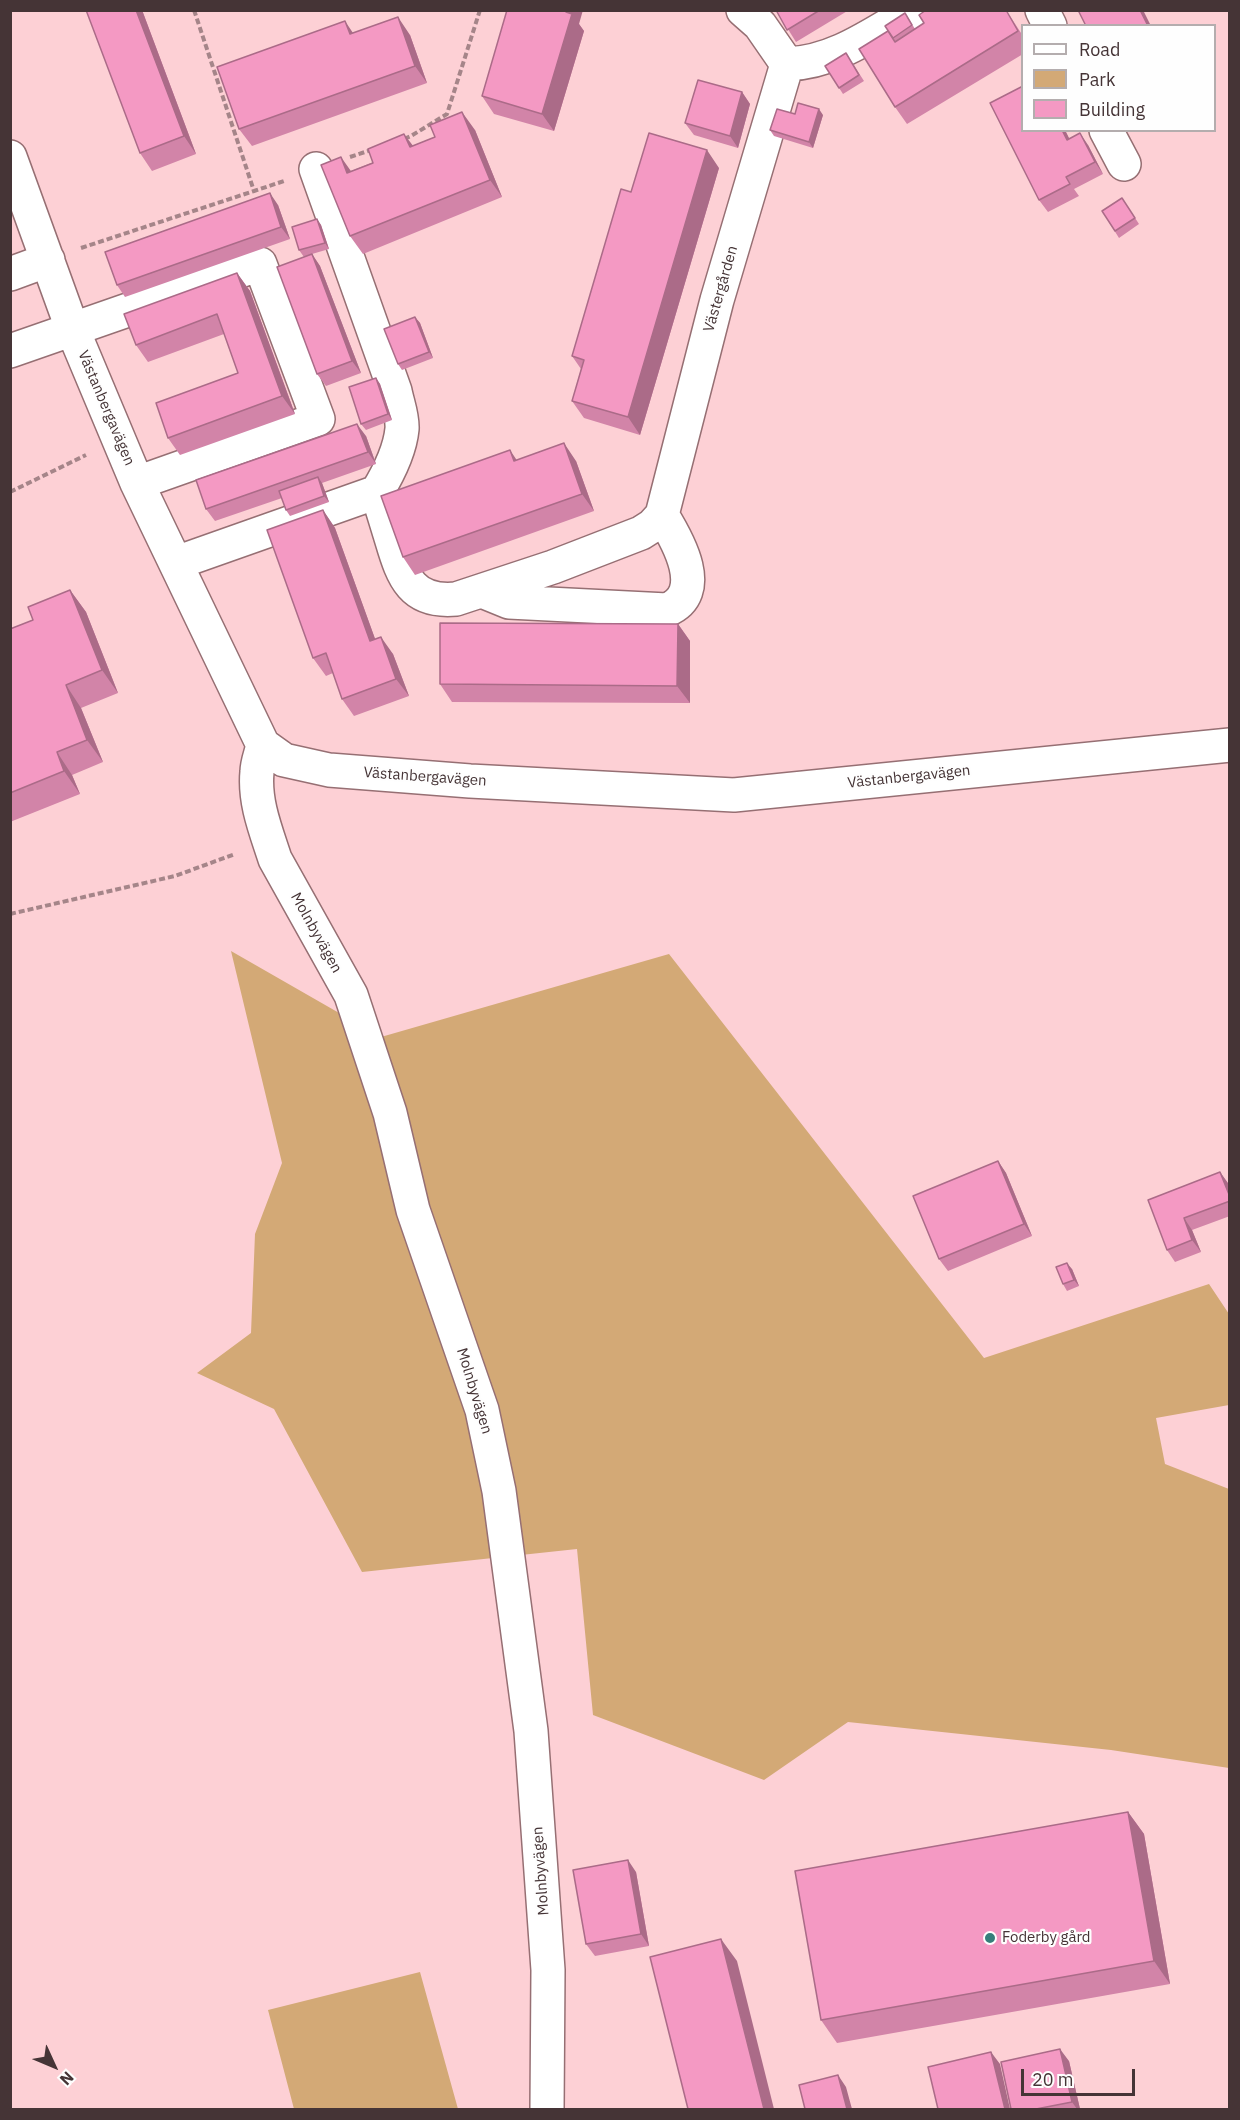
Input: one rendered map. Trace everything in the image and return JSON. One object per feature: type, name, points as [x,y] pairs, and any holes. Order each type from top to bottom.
[{"type":"street","points":[[743,10],[760,25],[787,64],[805,64],[822,60],[914,10]]},
{"type":"street","points":[[1042,10],[1049,24]]},
{"type":"street","name":"Västergården","points":[[662,515],[717,300],[787,64]]},
{"type":"street","points":[[1107,132],[1124,164]]},
{"type":"street","name":"Västanbergavägen","points":[[10,157],[72,328],[137,483],[263,745],[284,760],[329,770],[470,781],[734,795],[1230,745]]},
{"type":"street","points":[[176,563],[377,492],[385,479],[402,426],[395,391],[316,169]]},
{"type":"street","points":[[10,273],[48,260]]},
{"type":"street","points":[[10,351],[260,264],[318,419],[137,483]]},
{"type":"street","points":[[377,492],[400,568],[408,583],[426,596],[440,600],[456,599],[553,567],[641,533],[652,526],[662,515],[679,544],[687,567],[684,598],[678,606],[667,610],[509,602],[482,591]]},
{"type":"street","name":"Molnbyvägen","points":[[263,745],[256,773],[259,810],[269,842],[275,859],[351,995],[390,1113],[413,1210],[482,1410],[499,1491],[531,1731],[549,1970],[547,2109]]},
{"type":"path","points":[[194,10],[254,191]]},
{"type":"path","points":[[401,140],[447,114],[480,10]]},
{"type":"path","points":[[48,260],[380,147]]},
{"type":"path","points":[[10,492],[119,438]]},
{"type":"path","points":[[10,915],[175,876],[269,842]]},
{"type":"green space","points":[[231,951],[381,1037],[669,954],[984,1358],[1209,1284],[1229,1314],[1229,1405],[1156,1418],[1165,1464],[1229,1489],[1229,1768],[1111,1750],[848,1722],[764,1780],[593,1715],[577,1549],[362,1572],[274,1409],[197,1373],[251,1333],[255,1234],[282,1163]]},
{"type":"green space","points":[[420,1972],[458,2109],[294,2109],[268,2010]]},
{"type":"building","points":[[86,10],[136,10],[184,136],[140,153]]},
{"type":"building","points":[[507,10],[566,10],[572,14],[542,114],[482,96]]},
{"type":"building","points":[[776,10],[820,10],[787,30]]},
{"type":"building","points":[[926,10],[1006,10],[1018,31],[895,107],[859,49],[888,31],[895,42],[924,23],[919,15]]},
{"type":"building","points":[[1078,10],[1140,10],[1147,24],[1085,24]]},
{"type":"building","points":[[905,13],[912,25],[893,38],[885,26]]},
{"type":"building","points":[[398,17],[415,66],[239,129],[217,67],[345,21],[350,34]]},
{"type":"building","points":[[846,53],[859,75],[839,88],[825,66]]},
{"type":"building","points":[[698,80],[742,92],[730,136],[685,123]]},
{"type":"building","points":[[1021,87],[1021,132],[1063,132],[1067,140],[1080,133],[1095,162],[1066,177],[1070,184],[1039,200],[990,103]]},
{"type":"building","points":[[798,103],[819,109],[809,142],[770,130],[777,109],[795,114]]},
{"type":"building","points":[[462,112],[490,180],[350,236],[321,165],[341,157],[347,173],[373,163],[368,149],[404,134],[410,147],[435,137],[430,125]]},
{"type":"building","points":[[649,133],[707,150],[628,417],[572,401],[584,360],[572,356],[621,189],[631,192]]},
{"type":"building","points":[[270,193],[281,227],[117,285],[105,252]]},
{"type":"building","points":[[1122,198],[1135,218],[1115,231],[1102,211]]},
{"type":"building","points":[[317,219],[325,243],[299,250],[292,227]]},
{"type":"building","points":[[312,254],[352,361],[317,374],[277,267]]},
{"type":"building","points":[[237,273],[282,396],[168,438],[156,403],[238,373],[217,314],[136,345],[124,314]]},
{"type":"building","points":[[415,317],[429,352],[398,364],[384,329]]},
{"type":"building","points":[[376,378],[388,414],[361,424],[349,387]]},
{"type":"building","points":[[357,424],[368,452],[206,509],[196,480]]},
{"type":"building","points":[[564,443],[582,494],[403,557],[381,496],[510,450],[514,461]]},
{"type":"building","points":[[318,477],[324,496],[286,510],[279,491]]},
{"type":"building","points":[[323,510],[370,641],[381,637],[396,679],[342,699],[326,653],[313,658],[267,530]]},
{"type":"building","points":[[70,590],[102,670],[66,685],[87,740],[57,752],[64,771],[10,793],[10,629],[33,620],[28,607]]},
{"type":"building","points":[[440,623],[678,624],[677,686],[440,684]]},
{"type":"building","points":[[998,1161],[1024,1224],[939,1259],[913,1196]]},
{"type":"building","points":[[1220,1172],[1230,1201],[1184,1218],[1192,1240],[1167,1250],[1148,1200]]},
{"type":"building","points":[[1067,1263],[1074,1280],[1063,1284],[1056,1267]]},
{"type":"building","name":"Foderby gård","points":[[1128,1812],[1154,1961],[821,2020],[795,1871]]},
{"type":"building","points":[[628,1860],[641,1934],[586,1944],[573,1870]]},
{"type":"building","points":[[721,1939],[764,2109],[688,2109],[650,1957]]},
{"type":"building","points":[[1060,2049],[1072,2102],[1036,2109],[1011,2109],[1001,2062]]},
{"type":"building","points":[[991,2052],[1005,2109],[938,2109],[928,2067]]},
{"type":"building","points":[[838,2075],[847,2109],[805,2109],[799,2085]]},
{"type":"place","name":"Foderby gård","points":[[990,1938]]}]
